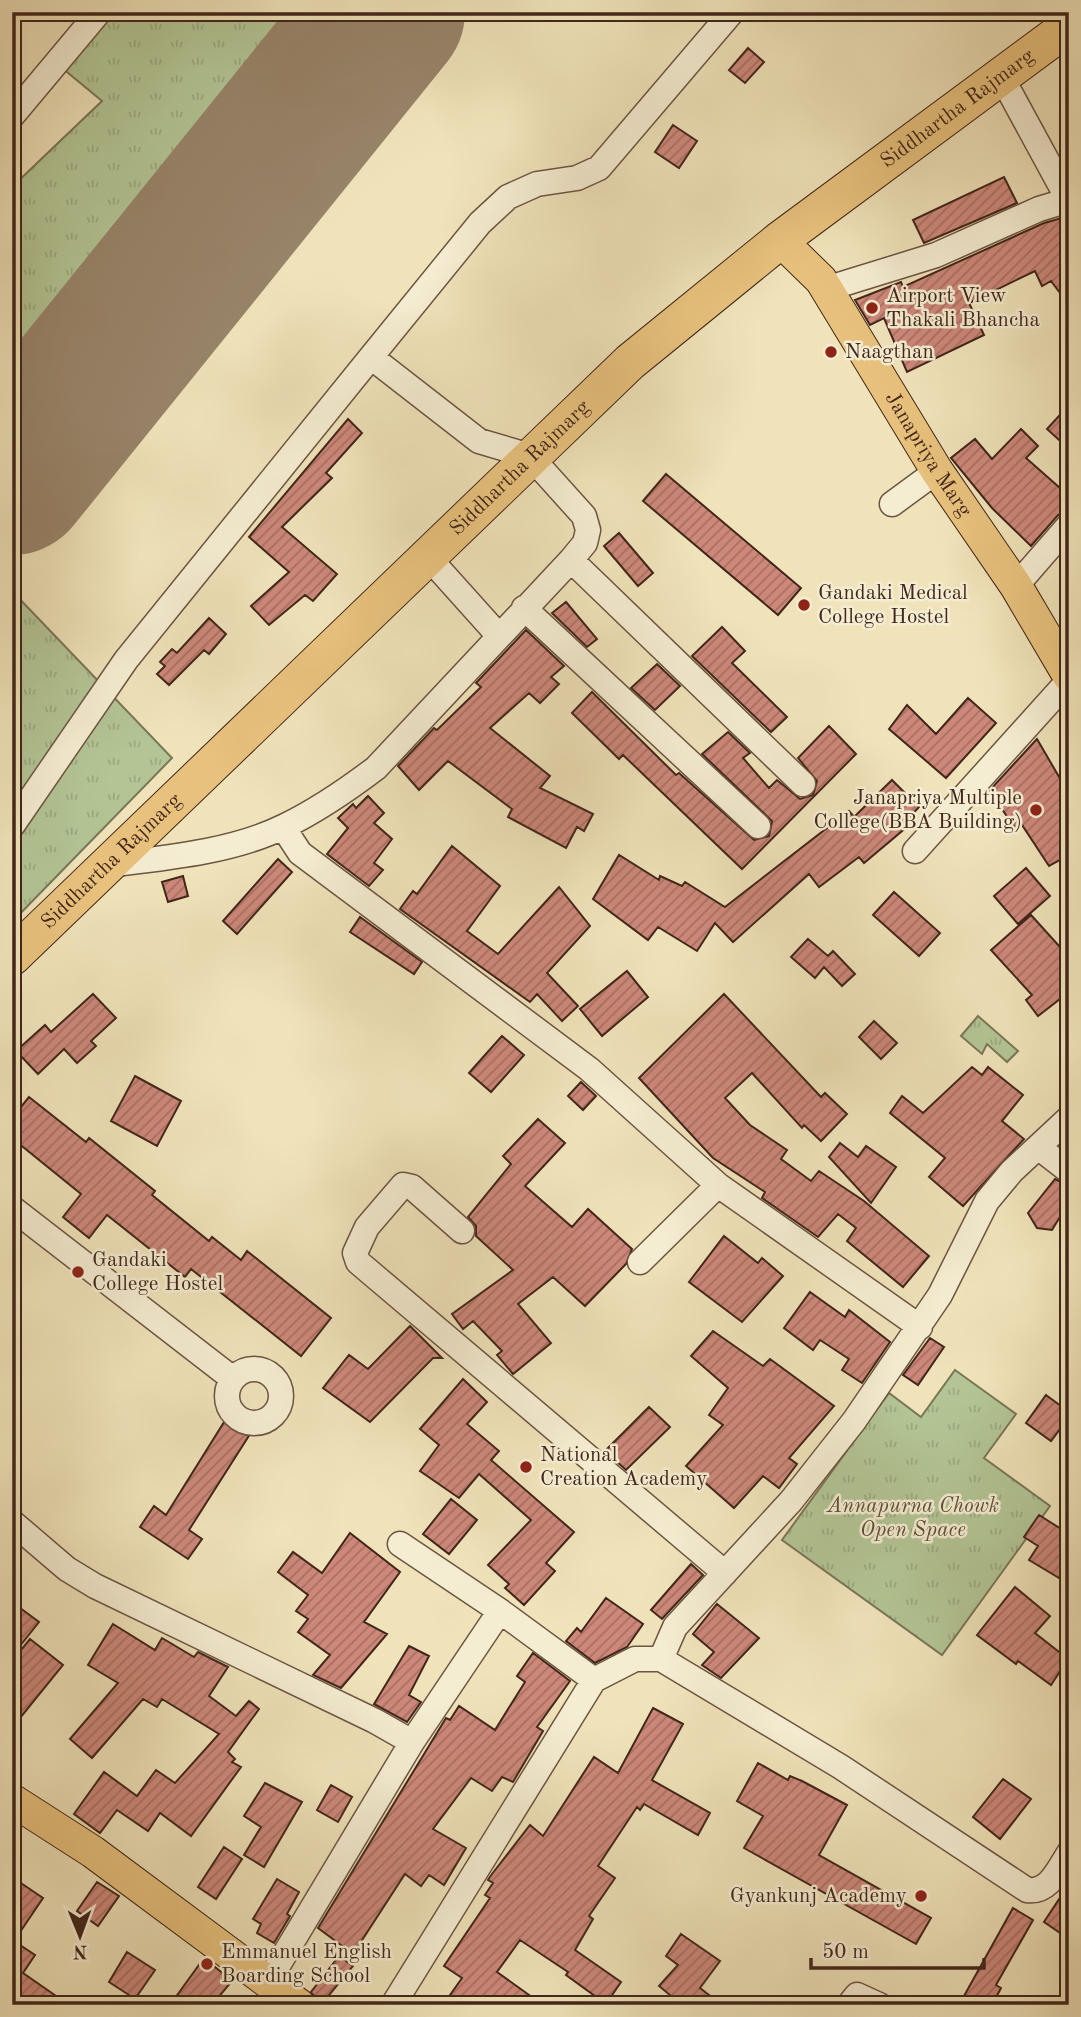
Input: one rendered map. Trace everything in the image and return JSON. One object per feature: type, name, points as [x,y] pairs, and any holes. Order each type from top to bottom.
[{"type":"highway","name":"Siddhartha Rajmarg","points":[[12,957],[630,362],[780,240],[1069,26]]},
{"type":"main road","name":"Janapriya Marg","points":[[780,240],[827,289],[937,471],[1016,586],[1069,678]]},
{"type":"main road","points":[[12,1800],[93,1852],[299,2005]]},
{"type":"street","points":[[12,116],[99,12]]},
{"type":"street","points":[[12,826],[127,660],[480,223],[508,197],[537,184],[577,178],[599,168],[732,12]]},
{"type":"street","points":[[827,289],[936,255],[1040,209],[1068,200],[1001,76]]},
{"type":"street","points":[[107,865],[206,851],[283,827],[340,795],[376,768],[585,543],[587,530],[583,516],[530,456],[479,441],[371,357]]},
{"type":"street","points":[[892,504],[937,471]]},
{"type":"street","points":[[1016,586],[1069,525]]},
{"type":"street","points":[[429,558],[499,636]]},
{"type":"street","points":[[571,560],[803,784]]},
{"type":"street","points":[[524,608],[758,826]]},
{"type":"street","points":[[915,851],[1069,678]]},
{"type":"street","points":[[283,827],[300,853],[404,928],[589,1069],[718,1185],[920,1327]]},
{"type":"street","points":[[661,1660],[675,1627],[791,1501],[854,1421],[920,1327],[987,1201],[1069,1118]]},
{"type":"street","points":[[1038,1147],[1069,1171]]},
{"type":"street","points":[[462,1231],[412,1187],[403,1185],[367,1227],[355,1253],[358,1262],[725,1573]]},
{"type":"street","points":[[640,1262],[718,1185]]},
{"type":"street","points":[[12,1208],[233,1379]]},
{"type":"street","points":[[12,1522],[67,1569],[95,1586],[375,1721],[412,1742]]},
{"type":"street","points":[[400,1544],[500,1611],[594,1680]]},
{"type":"street","points":[[268,1982],[412,1742],[500,1611]]},
{"type":"street","points":[[393,2005],[594,1680],[635,1659],[661,1660],[841,1767],[1027,1891],[1037,1892],[1045,1888],[1069,1853]]},
{"type":"street","points":[[849,2005],[857,1995],[879,2005]]},
{"type":"green space","points":[[97,12],[308,12],[12,374],[12,187],[102,101],[55,62]]},
{"type":"green space","points":[[12,591],[172,758],[12,922]]},
{"type":"green space","points":[[978,1016],[1018,1051],[1007,1062],[987,1044],[982,1054],[961,1036]]},
{"type":"green space","name":"Annapurna Chowk Open Space","points":[[955,1370],[1016,1414],[984,1458],[1050,1506],[942,1655],[782,1540],[889,1393],[921,1417]]},
{"type":"building","points":[[748,48],[764,62],[745,83],[729,70]]},
{"type":"building","points":[[673,125],[697,141],[679,168],[655,152]]},
{"type":"building","points":[[1004,177],[1017,203],[924,243],[913,220]]},
{"type":"building","points":[[1069,216],[1069,305],[1051,281],[1042,286],[1035,271],[969,303],[984,335],[907,372],[884,318],[870,325],[855,300],[901,282],[903,287],[1044,223]]},
{"type":"building","points":[[1069,405],[1069,449],[1047,429]]},
{"type":"building","points":[[348,419],[362,433],[326,473],[332,478],[282,527],[337,574],[313,601],[305,595],[269,625],[251,606],[289,572],[249,537]]},
{"type":"building","points":[[1021,429],[1038,446],[1026,458],[1069,496],[1069,510],[1058,515],[1031,546],[992,508],[951,458],[975,439],[992,459]]},
{"type":"building","points":[[666,474],[801,588],[778,615],[643,501]]},
{"type":"building","points":[[619,533],[653,573],[638,586],[604,546]]},
{"type":"building","points":[[566,602],[597,639],[587,647],[552,613]]},
{"type":"building","points":[[209,618],[226,634],[209,654],[204,650],[169,685],[157,674],[165,666],[160,662],[172,649],[177,653]]},
{"type":"building","points":[[722,627],[745,651],[732,663],[787,717],[771,732],[692,656]]},
{"type":"building","points":[[526,630],[564,666],[551,677],[559,684],[540,703],[529,693],[490,728],[550,776],[540,788],[593,814],[584,831],[577,827],[566,848],[508,817],[512,809],[448,761],[419,790],[398,766],[434,728],[437,730],[481,687],[476,683]]},
{"type":"building","points":[[657,664],[680,686],[655,710],[631,688]]},
{"type":"building","points":[[592,692],[676,775],[679,773],[754,840],[769,836],[772,821],[702,754],[728,732],[750,753],[743,758],[769,788],[777,780],[800,799],[813,795],[817,781],[798,758],[829,726],[856,754],[742,869],[623,755],[619,759],[572,713]]},
{"type":"building","points":[[968,698],[996,723],[946,778],[889,729],[907,705],[936,734]]},
{"type":"building","name":"Janapriya Multiple College(BBA Building)","points":[[1037,739],[1069,794],[1069,855],[1049,866],[1022,825],[1016,829],[989,791]]},
{"type":"building","points":[[892,780],[919,807],[905,822],[908,826],[864,863],[859,857],[819,887],[809,874],[733,942],[715,923],[697,951],[658,927],[648,940],[593,899],[619,855],[659,880],[660,876],[682,886],[685,882],[725,907],[849,811],[854,817]]},
{"type":"building","points":[[368,796],[384,813],[374,823],[392,839],[374,863],[383,870],[369,886],[327,854],[348,828],[338,818],[353,804],[356,808]]},
{"type":"building","points":[[452,846],[500,886],[467,931],[498,954],[559,887],[590,926],[547,973],[578,1006],[562,1021],[537,994],[530,1002],[400,909],[413,891],[417,894]]},
{"type":"building","points":[[278,859],[292,872],[237,934],[223,921]]},
{"type":"building","points":[[1026,868],[1050,896],[1018,924],[994,896]]},
{"type":"building","points":[[183,876],[188,896],[168,902],[162,882]]},
{"type":"building","points":[[894,892],[940,933],[919,956],[873,915]]},
{"type":"building","points":[[1031,915],[1069,957],[1069,992],[1038,1016],[1026,1000],[1032,995],[991,950]]},
{"type":"building","points":[[360,917],[422,962],[414,974],[350,932]]},
{"type":"building","points":[[808,939],[828,956],[833,951],[855,974],[842,986],[824,967],[815,978],[791,957]]},
{"type":"building","points":[[627,971],[648,997],[602,1036],[580,1009]]},
{"type":"building","points":[[93,994],[116,1018],[91,1041],[96,1046],[77,1063],[64,1049],[38,1074],[16,1051],[45,1025],[51,1032]]},
{"type":"building","points":[[724,994],[821,1097],[825,1093],[847,1114],[821,1141],[804,1125],[802,1128],[752,1073],[725,1098],[750,1125],[787,1150],[781,1159],[811,1181],[819,1171],[864,1201],[929,1256],[903,1287],[847,1241],[856,1228],[838,1214],[818,1237],[762,1198],[765,1192],[713,1158],[639,1078]]},
{"type":"building","points":[[874,1021],[897,1043],[881,1059],[859,1037]]},
{"type":"building","points":[[502,1036],[524,1055],[491,1092],[469,1073]]},
{"type":"building","points":[[972,1067],[982,1075],[988,1067],[1023,1095],[1002,1121],[1024,1139],[963,1206],[929,1177],[945,1158],[890,1113],[902,1096],[923,1113]]},
{"type":"building","points":[[135,1076],[181,1101],[157,1146],[111,1121]]},
{"type":"building","points":[[581,1082],[596,1096],[583,1110],[568,1096]]},
{"type":"building","points":[[29,1097],[86,1142],[89,1138],[155,1191],[152,1195],[209,1241],[212,1237],[241,1260],[247,1251],[331,1318],[301,1356],[191,1269],[185,1277],[107,1215],[89,1238],[63,1217],[81,1194],[12,1138],[12,1118]]},
{"type":"building","points":[[538,1119],[565,1143],[525,1186],[572,1227],[588,1209],[632,1249],[626,1264],[585,1306],[553,1277],[518,1304],[551,1343],[513,1374],[497,1355],[502,1351],[473,1321],[463,1329],[452,1314],[513,1270],[476,1236],[476,1226],[468,1217],[511,1164],[503,1156]]},
{"type":"building","points":[[840,1143],[858,1157],[866,1146],[896,1167],[871,1203],[829,1157]]},
{"type":"building","points":[[1055,1179],[1069,1186],[1069,1202],[1052,1230],[1037,1228],[1028,1213]]},
{"type":"building","points":[[724,1236],[758,1263],[762,1258],[783,1276],[742,1322],[689,1282]]},
{"type":"building","points":[[810,1292],[845,1317],[849,1310],[890,1342],[862,1383],[842,1370],[849,1359],[820,1340],[813,1350],[784,1328]]},
{"type":"building","points":[[410,1326],[442,1358],[433,1358],[370,1422],[323,1388],[349,1355],[368,1369]]},
{"type":"building","points":[[713,1331],[763,1366],[770,1359],[834,1406],[789,1458],[797,1464],[779,1488],[763,1476],[734,1508],[686,1466],[723,1425],[709,1415],[728,1388],[691,1356]]},
{"type":"building","points":[[930,1338],[944,1347],[918,1385],[903,1375]]},
{"type":"building","points":[[463,1379],[487,1402],[467,1424],[499,1451],[491,1460],[574,1532],[546,1563],[555,1571],[524,1605],[505,1588],[509,1584],[488,1565],[531,1520],[479,1474],[459,1498],[420,1471],[439,1445],[420,1429]]},
{"type":"building","points":[[1046,1395],[1069,1412],[1069,1417],[1051,1441],[1026,1423]]},
{"type":"building","points":[[649,1407],[670,1427],[626,1470],[605,1451]]},
{"type":"building","points":[[226,1419],[250,1434],[189,1530],[202,1539],[188,1559],[140,1527],[154,1506],[166,1515]]},
{"type":"building","points":[[451,1499],[477,1520],[449,1554],[423,1534]]},
{"type":"building","points":[[1039,1515],[1069,1534],[1069,1567],[1059,1578],[1029,1560],[1038,1546],[1024,1537]]},
{"type":"building","points":[[350,1533],[400,1572],[364,1622],[387,1634],[341,1688],[313,1675],[330,1655],[298,1632],[308,1619],[296,1611],[308,1595],[278,1572],[293,1552],[322,1573]]},
{"type":"building","points":[[691,1564],[703,1575],[662,1619],[651,1610]]},
{"type":"building","points":[[1015,1587],[1050,1616],[1035,1633],[1068,1659],[1051,1685],[1018,1661],[1016,1664],[977,1635]]},
{"type":"building","points":[[606,1598],[643,1624],[627,1647],[595,1663],[566,1641],[577,1628],[581,1632]]},
{"type":"building","points":[[12,1602],[39,1622],[12,1656]]},
{"type":"building","points":[[717,1604],[759,1638],[721,1678],[702,1665],[714,1652],[693,1634]]},
{"type":"building","points":[[113,1624],[155,1650],[162,1638],[194,1657],[198,1652],[228,1667],[209,1696],[236,1716],[249,1701],[259,1709],[228,1752],[235,1759],[232,1762],[241,1767],[191,1836],[160,1813],[148,1831],[117,1810],[100,1833],[74,1814],[104,1772],[137,1796],[156,1770],[175,1783],[219,1734],[162,1699],[157,1707],[143,1699],[92,1758],[70,1739],[118,1683],[88,1665]]},
{"type":"building","points":[[30,1639],[63,1665],[12,1728],[12,1661]]},
{"type":"building","points":[[409,1646],[429,1656],[409,1695],[421,1702],[407,1722],[374,1704]]},
{"type":"building","points":[[533,1653],[570,1681],[537,1727],[543,1731],[513,1782],[502,1777],[492,1791],[471,1778],[433,1829],[466,1848],[444,1885],[429,1875],[421,1886],[405,1874],[353,1954],[318,1928],[446,1718],[450,1720],[459,1706],[495,1730],[525,1682],[517,1676]]},
{"type":"building","points":[[653,1708],[683,1724],[652,1780],[710,1813],[698,1835],[644,1804],[640,1810],[637,1807],[598,1866],[615,1878],[589,1916],[593,1919],[575,1950],[621,1982],[606,2004],[566,1975],[568,1972],[520,1940],[497,1972],[543,2005],[443,2005],[462,1978],[444,1966],[490,1898],[485,1895],[493,1883],[488,1880],[492,1874],[530,1825],[543,1836],[594,1757],[618,1773]]},
{"type":"building","points":[[758,1763],[788,1780],[790,1776],[802,1781],[847,1805],[819,1855],[931,1918],[916,1944],[744,1848],[763,1816],[737,1801]]},
{"type":"building","points":[[1003,1779],[1031,1799],[1000,1839],[973,1817]]},
{"type":"building","points":[[265,1783],[302,1802],[264,1867],[244,1855],[261,1827],[244,1816]]},
{"type":"building","points":[[331,1785],[352,1797],[338,1822],[317,1810]]},
{"type":"building","points":[[224,1847],[242,1859],[216,1899],[198,1887]]},
{"type":"building","points":[[12,1877],[43,1898],[14,1941],[35,1955],[23,1973],[69,2005],[12,2005]]},
{"type":"building","points":[[277,1879],[299,1892],[287,1914],[290,1916],[274,1943],[257,1933],[261,1924],[253,1919]]},
{"type":"building","points":[[97,1882],[119,1896],[98,1926],[77,1911]]},
{"type":"building","points":[[1069,1884],[1069,1939],[1044,1922]]},
{"type":"building","points":[[1013,1908],[1033,1920],[996,1985],[1001,1988],[992,2005],[959,2005]]},
{"type":"building","points":[[681,1934],[720,1961],[700,1988],[722,2005],[682,2005],[659,1986],[678,1965],[666,1956]]},
{"type":"building","points":[[127,1952],[155,1970],[135,1999],[109,1982]]},
{"type":"building","points":[[339,1956],[353,1966],[321,2005],[311,1992]]},
{"type":"building","points":[[204,1958],[232,1981],[212,2005],[170,2005]]},
{"type":"runway","points":[[12,476],[386,12]]},
{"type":"place","name":"Airport View Thakali Bhancha","points":[[872,308]]},
{"type":"place","name":"Naagthan","points":[[831,352]]},
{"type":"place","name":"Gandaki Medical College Hostel","points":[[804,605]]},
{"type":"place","name":"Janapriya Multiple College(BBA Building)","points":[[1036,810]]},
{"type":"place","name":"Gandaki College Hostel","points":[[78,1272]]},
{"type":"place","name":"National Creation Academy","points":[[526,1467]]},
{"type":"place","name":"Gyankunj Academy","points":[[921,1896]]},
{"type":"place","name":"Emmanuel English Boarding School","points":[[207,1964]]}]
